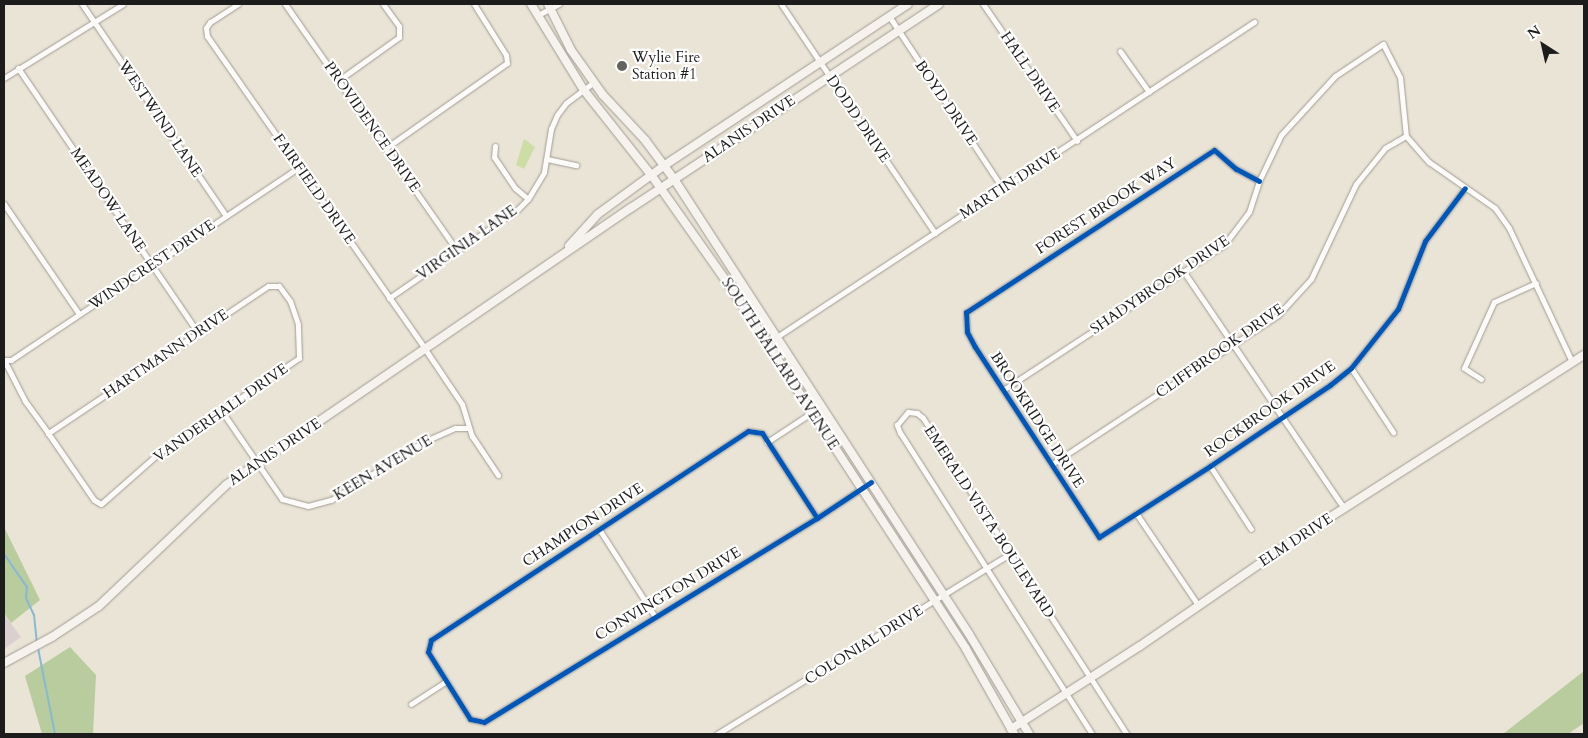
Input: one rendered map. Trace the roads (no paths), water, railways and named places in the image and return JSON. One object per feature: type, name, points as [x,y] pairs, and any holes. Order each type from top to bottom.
[{"type":"main road","name":"SOUTH BALLARD AVENUE","points":[[531,4],[583,89],[652,176],[729,285],[765,344],[934,602],[1013,732]]},
{"type":"main road","name":"ALANIS DRIVE","points":[[561,255],[598,214],[665,165],[908,4]]},
{"type":"main road","name":"ALANIS DRIVE","points":[[4,663],[19,653],[52,637],[99,606],[204,502],[258,463],[660,188],[939,4]]},
{"type":"main road","name":"SOUTH BALLARD AVENUE","points":[[550,5],[571,50],[594,82],[665,165],[944,596],[1029,734]]},
{"type":"main road","name":"ELM DRIVE","points":[[1013,732],[1344,508],[1584,354]]},
{"type":"street","name":"WESTWIND LANE","points":[[82,4],[226,216]]},
{"type":"street","points":[[4,78],[123,4]]},
{"type":"street","name":"FAIRFIELD DRIVE","points":[[238,4],[206,28],[207,36],[425,348],[462,404],[468,428],[498,475]]},
{"type":"street","name":"PROVIDENCE DRIVE","points":[[285,4],[457,251]]},
{"type":"street","points":[[339,80],[399,37],[399,26],[383,4]]},
{"type":"street","points":[[386,148],[507,60],[474,4]]},
{"type":"street","points":[[538,15],[550,5],[559,4]]},
{"type":"street","name":"DODD DRIVE","points":[[781,4],[935,233]]},
{"type":"street","name":"HALL DRIVE","points":[[983,4],[1077,141]]},
{"type":"street","name":"BOYD DRIVE","points":[[889,16],[1003,189]]},
{"type":"street","name":"MARTIN DRIVE","points":[[765,344],[1077,141],[1254,22]]},
{"type":"street","name":"SHADYBROOK DRIVE","points":[[1003,390],[1224,245],[1238,230],[1249,212],[1259,181],[1281,136],[1335,76],[1383,44],[1400,77],[1406,136]]},
{"type":"street","points":[[1120,51],[1149,92]]},
{"type":"street","name":"MEADOW LANE","points":[[18,68],[198,333]]},
{"type":"street","name":"VIRGINIA LANE","points":[[389,298],[528,199],[537,186],[547,158],[551,129],[557,115],[583,89],[594,82]]},
{"type":"street","points":[[1406,136],[1428,162],[1495,208],[1509,228],[1572,362]]},
{"type":"street","name":"CLIFFBROOK DRIVE","points":[[1052,464],[1278,315],[1311,279],[1356,184],[1385,148],[1406,136]]},
{"type":"street","points":[[495,146],[494,157],[515,188],[528,199]]},
{"type":"street","name":"FOREST BROOK WAY","points":[[966,312],[1214,150],[1236,169],[1259,181]]},
{"type":"street","points":[[547,158],[576,165]]},
{"type":"street","name":"WINDCREST DRIVE","points":[[4,360],[11,360],[299,167]]},
{"type":"street","name":"ROCKBROOK DRIVE","points":[[1099,537],[1210,466],[1351,368],[1398,309],[1425,241],[1465,188]]},
{"type":"street","points":[[4,204],[79,314]]},
{"type":"street","points":[[1184,272],[1344,508]]},
{"type":"street","points":[[1481,379],[1464,368],[1494,302],[1536,283]]},
{"type":"street","name":"HARTMANN DRIVE","points":[[48,433],[268,286],[278,286],[284,292],[298,324],[300,355],[296,361]]},
{"type":"street","name":"BROOKRIDGE DRIVE","points":[[966,312],[968,332],[1003,390],[1099,537]]},
{"type":"street","points":[[4,360],[26,401],[48,433]]},
{"type":"street","name":"VANDERHALL DRIVE","points":[[48,433],[94,500],[101,504],[160,453],[220,410],[296,361]]},
{"type":"street","points":[[1351,368],[1393,432]]},
{"type":"street","name":"KEEN AVENUE","points":[[220,410],[285,502],[308,506],[331,500],[422,443],[455,428],[468,428]]},
{"type":"street","name":"EMERALD VISTA BOULEVARD","points":[[1092,734],[900,432],[897,425],[908,412],[917,413],[923,418],[1127,734]]},
{"type":"street","points":[[811,413],[767,442],[817,518]]},
{"type":"street","name":"CHAMPION DRIVE","points":[[445,682],[428,652],[427,646],[431,640],[748,430],[755,430],[767,442]]},
{"type":"street","points":[[1210,466],[1251,530]]},
{"type":"street","name":"CONVINGTON DRIVE","points":[[445,682],[470,719],[477,723],[484,722],[817,518],[871,482]]},
{"type":"street","points":[[1136,513],[1198,605]]},
{"type":"street","points":[[599,529],[655,617]]},
{"type":"street","name":"COLONIAL DRIVE","points":[[717,734],[1010,554]]},
{"type":"street","points":[[411,704],[445,682]]},
{"type":"waterway","points":[[4,554],[27,587],[26,598],[34,615],[37,643]]},
{"type":"waterway","points":[[38,648],[55,734]]},
{"type":"place","name":"Wylie Fire Station #1","points":[[622,66]]}]
